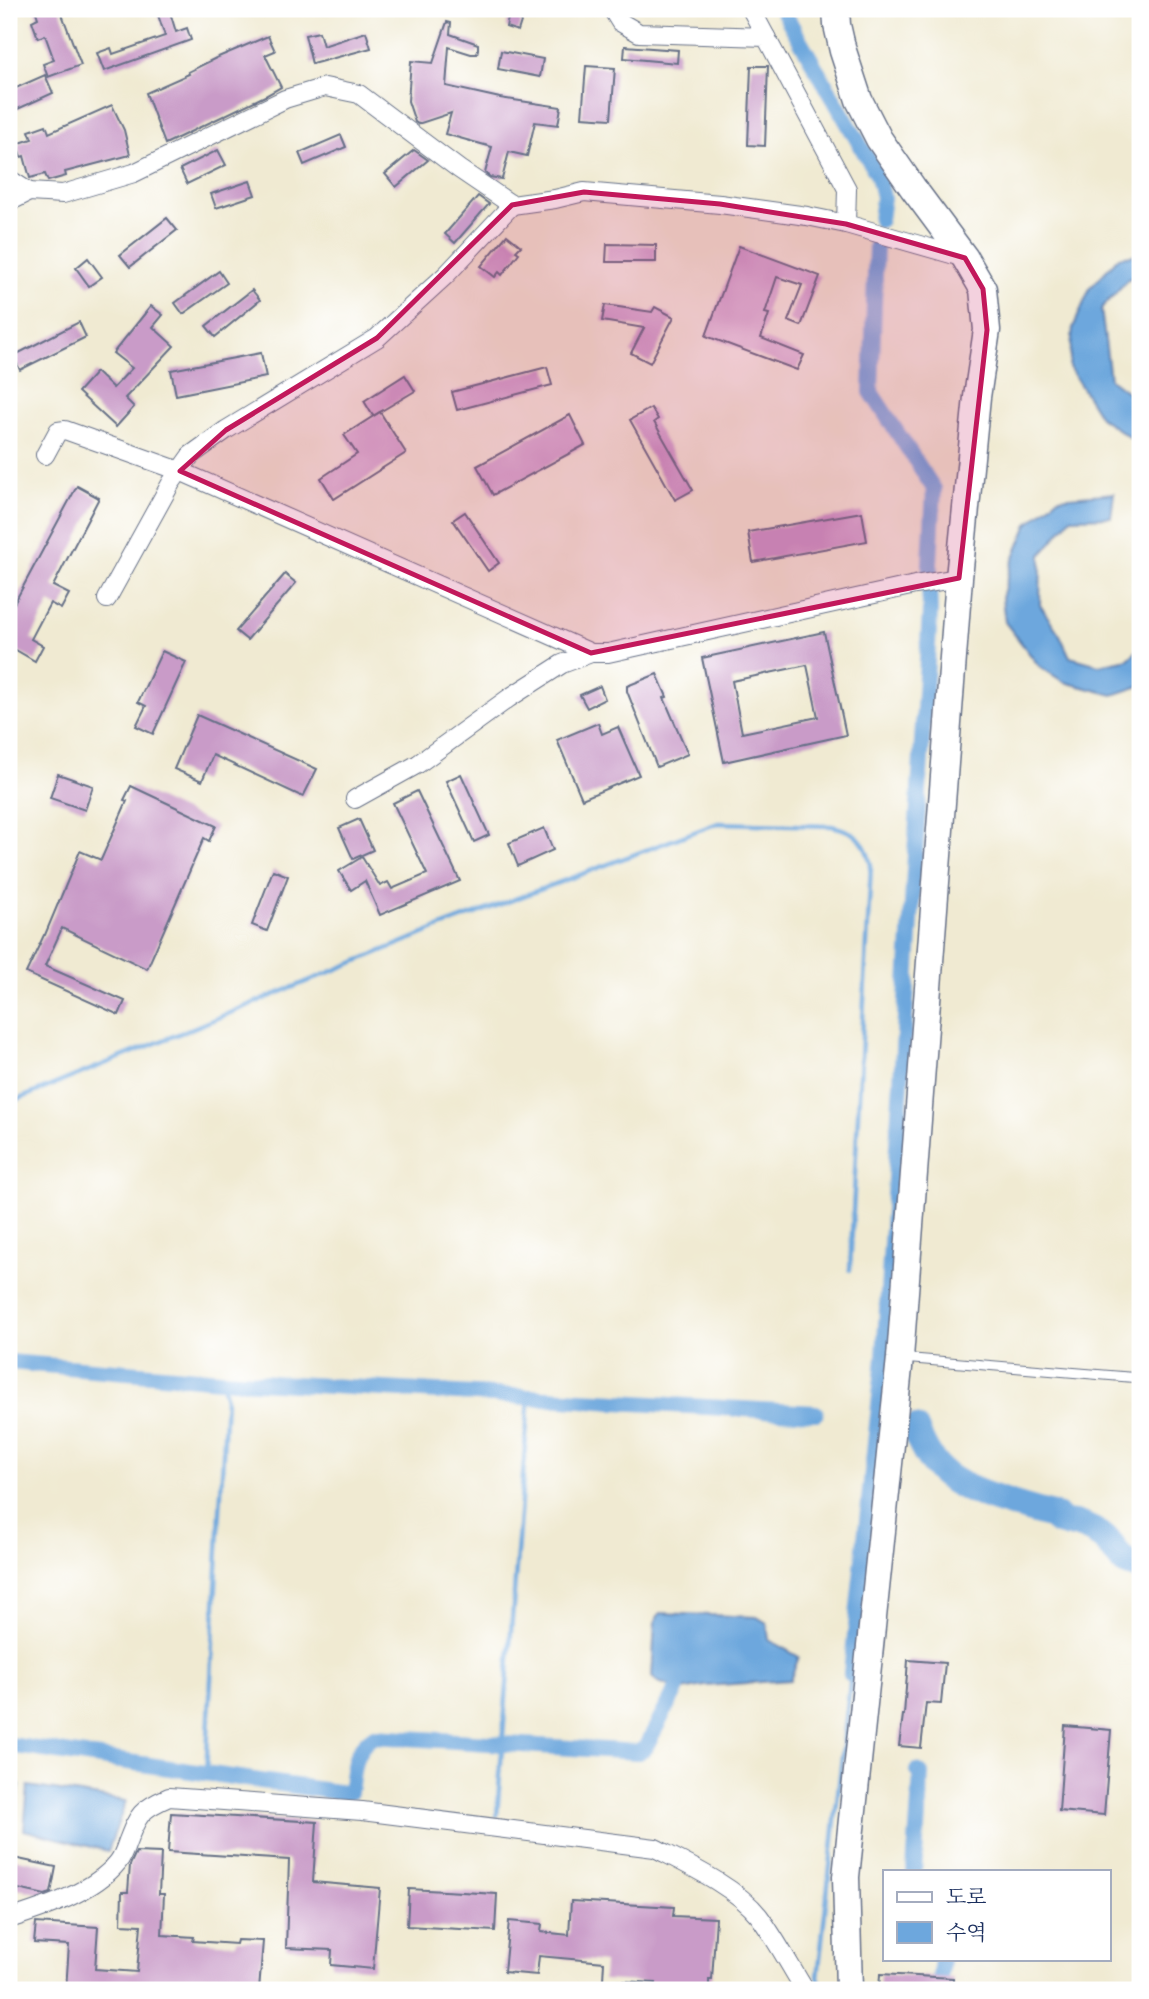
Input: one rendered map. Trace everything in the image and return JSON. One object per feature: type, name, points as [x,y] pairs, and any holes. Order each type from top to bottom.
[{"type":"main road","points":[[836,9],[843,51],[859,100],[880,139],[965,258],[983,289],[987,330],[977,397],[958,579],[901,1358],[846,1877],[849,1990]]},
{"type":"street","points":[[612,9],[620,22],[639,33],[766,37]]},
{"type":"street","points":[[751,9],[847,189],[846,224]]},
{"type":"street","points":[[9,179],[29,192],[63,194],[134,173],[285,99],[325,87],[359,94],[458,169],[512,205]]},
{"type":"street","points":[[9,202],[29,192]]},
{"type":"street","points":[[107,599],[171,483],[191,455],[226,430],[377,338],[446,275],[512,205],[584,192],[720,204],[846,224],[965,258]]},
{"type":"street","points":[[45,455],[58,431],[65,430],[180,471],[592,653]]},
{"type":"street","points":[[355,799],[418,764],[509,698],[562,664],[592,653],[608,653],[915,585],[958,579]]},
{"type":"street","points":[[9,1919],[98,1882],[120,1861],[134,1825],[147,1807],[169,1797],[362,1811],[655,1848],[690,1865],[736,1894],[758,1916],[805,1990]]},
{"type":"lane","points":[[901,1358],[1140,1378]]},
{"type":"highlighted area","points":[[584,192],[720,204],[846,224],[965,258],[983,289],[987,330],[959,578],[591,653],[180,471],[226,430],[377,338],[512,205]]},
{"type":"water","points":[[1140,254],[1140,276],[1128,279],[1101,309],[1110,379],[1140,402],[1140,439],[1132,439],[1100,417],[1069,367],[1073,328],[1090,288],[1119,257]]},
{"type":"water","points":[[1114,493],[1111,517],[1071,518],[1041,555],[1040,605],[1060,635],[1070,657],[1099,665],[1128,659],[1140,648],[1140,686],[1113,695],[1064,682],[1039,666],[1005,622],[1002,598],[1011,564],[1028,524],[1058,498]]},
{"type":"water","points":[[660,1613],[757,1617],[767,1623],[769,1640],[799,1657],[790,1680],[682,1690],[658,1682],[652,1677],[655,1621]]},
{"type":"water","points":[[9,1777],[20,1785],[13,1810],[9,1807]]},
{"type":"water","points":[[28,1786],[126,1801],[108,1851],[24,1830]]},
{"type":"building","points":[[35,9],[60,9],[81,65],[48,77],[43,64],[54,60],[45,35],[38,38],[32,21],[38,18]]},
{"type":"building","points":[[156,9],[169,9],[176,32],[187,28],[191,40],[104,71],[97,53],[111,48],[113,54],[165,36]]},
{"type":"building","points":[[510,9],[525,9],[518,31],[506,27]]},
{"type":"building","points":[[447,22],[451,23],[450,34],[478,44],[478,49],[477,54],[471,54],[449,47],[446,86],[500,98],[561,107],[558,125],[535,122],[527,156],[509,152],[502,179],[490,177],[485,173],[492,147],[445,134],[451,113],[418,124],[415,122],[408,101],[411,61],[433,63]]},
{"type":"building","points":[[319,32],[323,46],[366,32],[371,48],[312,64],[305,35]]},
{"type":"building","points":[[268,36],[275,51],[265,55],[281,87],[165,144],[146,93]]},
{"type":"building","points":[[625,46],[678,50],[677,63],[624,58]]},
{"type":"building","points":[[501,51],[543,59],[540,77],[498,69]]},
{"type":"building","points":[[586,66],[615,68],[611,119],[582,117]]},
{"type":"building","points":[[751,66],[768,66],[765,146],[748,145]]},
{"type":"building","points":[[45,75],[53,93],[9,113],[9,91]]},
{"type":"building","points":[[112,105],[124,130],[130,155],[65,172],[66,176],[48,181],[45,174],[30,178],[24,156],[21,157],[17,144],[32,139],[29,131],[46,125],[49,133]]},
{"type":"building","points":[[341,135],[346,147],[304,165],[299,153]]},
{"type":"building","points":[[218,150],[226,165],[187,184],[180,169]]},
{"type":"building","points":[[414,150],[428,160],[396,187],[385,174]]},
{"type":"building","points":[[250,181],[255,195],[216,208],[211,194]]},
{"type":"building","points":[[478,196],[489,204],[455,243],[445,234]]},
{"type":"building","points":[[167,218],[177,230],[130,267],[120,255]]},
{"type":"building","points":[[507,235],[521,246],[516,251],[519,253],[502,275],[499,272],[495,277],[481,266]]},
{"type":"building","points":[[607,244],[656,245],[656,262],[606,262]]},
{"type":"building","points":[[739,246],[820,276],[801,326],[788,321],[802,285],[777,277],[765,313],[769,314],[761,338],[804,355],[797,370],[706,336]]},
{"type":"building","points":[[88,258],[102,277],[89,286],[76,268]]},
{"type":"building","points":[[219,271],[227,283],[183,314],[175,303]]},
{"type":"building","points":[[252,290],[260,300],[215,337],[206,326]]},
{"type":"building","points":[[605,305],[652,312],[655,307],[674,317],[650,363],[631,353],[644,328],[602,321]]},
{"type":"building","points":[[151,306],[163,315],[153,327],[174,346],[125,398],[134,407],[116,427],[78,392],[96,372],[113,388],[132,368],[113,353]]},
{"type":"building","points":[[79,322],[86,337],[20,370],[13,356]]},
{"type":"building","points":[[261,353],[266,377],[176,395],[171,370]]},
{"type":"building","points":[[547,367],[552,385],[457,410],[452,392]]},
{"type":"building","points":[[405,375],[415,391],[373,416],[364,401]]},
{"type":"building","points":[[651,408],[658,419],[654,422],[693,490],[675,500],[630,420]]},
{"type":"building","points":[[380,412],[406,453],[334,499],[321,478],[357,454],[344,435]]},
{"type":"building","points":[[570,415],[585,445],[493,495],[477,466]]},
{"type":"building","points":[[77,486],[99,498],[53,586],[69,594],[61,609],[50,603],[31,639],[43,646],[35,661],[9,646],[9,613]]},
{"type":"building","points":[[465,512],[499,563],[488,571],[453,520]]},
{"type":"building","points":[[862,512],[867,541],[753,562],[748,532]]},
{"type":"building","points":[[285,574],[296,583],[247,640],[236,631]]},
{"type":"building","points":[[824,632],[846,735],[724,762],[702,658]],"holes":[[[807,665],[818,717],[742,733],[732,681]]]},
{"type":"building","points":[[162,651],[186,662],[153,734],[136,726],[146,706],[138,702]]},
{"type":"building","points":[[657,674],[667,697],[664,698],[688,754],[657,767],[627,686]]},
{"type":"building","points":[[600,686],[605,699],[587,708],[580,695]]},
{"type":"building","points":[[197,715],[317,769],[303,797],[213,755],[202,781],[174,769]]},
{"type":"building","points":[[598,723],[602,734],[618,727],[639,775],[582,799],[557,740]]},
{"type":"building","points":[[58,774],[93,786],[85,810],[50,798]]},
{"type":"building","points":[[461,774],[489,835],[474,842],[446,781]]},
{"type":"building","points":[[131,786],[216,826],[209,841],[204,838],[147,969],[62,928],[45,966],[125,1001],[119,1015],[26,973],[80,851],[101,860]]},
{"type":"building","points":[[417,791],[460,881],[380,915],[365,881],[351,890],[339,871],[362,857],[380,886],[388,882],[392,889],[427,874],[393,803]]},
{"type":"building","points":[[359,819],[373,850],[353,859],[339,828]]},
{"type":"building","points":[[544,828],[553,850],[518,866],[509,843]]},
{"type":"building","points":[[273,870],[288,876],[267,931],[252,925]]},
{"type":"building","points":[[908,1660],[945,1663],[941,1704],[926,1703],[921,1748],[899,1746]]},
{"type":"building","points":[[1065,1726],[1111,1730],[1104,1815],[1059,1811]]},
{"type":"building","points":[[171,1813],[317,1822],[313,1882],[380,1888],[373,1969],[331,1965],[332,1950],[286,1948],[289,1860],[168,1852]]},
{"type":"building","points":[[136,1852],[161,1853],[159,1894],[164,1894],[162,1935],[194,1937],[193,1941],[236,1944],[237,1940],[263,1941],[259,1990],[66,1990],[69,1945],[34,1943],[36,1923],[98,1927],[95,1969],[137,1972],[141,1925],[121,1924],[122,1892],[128,1892],[130,1865]]},
{"type":"building","points":[[9,1857],[56,1867],[51,1893],[45,1895],[9,1887]]},
{"type":"building","points":[[409,1889],[497,1894],[495,1931],[407,1926]]},
{"type":"building","points":[[571,1901],[674,1907],[673,1916],[716,1918],[712,1980],[709,1980],[709,1989],[671,1987],[671,1990],[655,1990],[656,1983],[603,1980],[604,1962],[539,1956],[537,1975],[504,1972],[509,1921],[542,1924],[541,1932],[569,1935]]},
{"type":"building","points":[[880,1974],[953,1978],[953,1990],[879,1990]]},
{"type":"waterway","points":[[782,9],[878,176],[883,197],[880,220]]},
{"type":"waterway","points":[[851,1674],[884,1357],[930,612],[934,489],[871,392],[876,246]]},
{"type":"waterway","points":[[9,1103],[443,926],[718,823],[832,826],[859,838],[871,865],[850,1270]]},
{"type":"waterway","points":[[9,1362],[221,1380],[816,1413]]},
{"type":"waterway","points":[[206,1773],[226,1399],[221,1380]]},
{"type":"waterway","points":[[497,1815],[529,1397]]},
{"type":"waterway","points":[[915,1429],[935,1465],[954,1481],[997,1500],[1056,1517],[1058,1522],[1087,1529],[1106,1540],[1127,1563],[1140,1566]]},
{"type":"waterway","points":[[823,1990],[818,1977],[851,1674]]},
{"type":"waterway","points":[[9,1745],[344,1793],[350,1792],[358,1754],[374,1736],[638,1752],[645,1748],[677,1688]]},
{"type":"waterway","points":[[914,1870],[921,1774],[917,1771]]},
{"type":"waterway","points":[[940,1977],[942,1960]]}]
